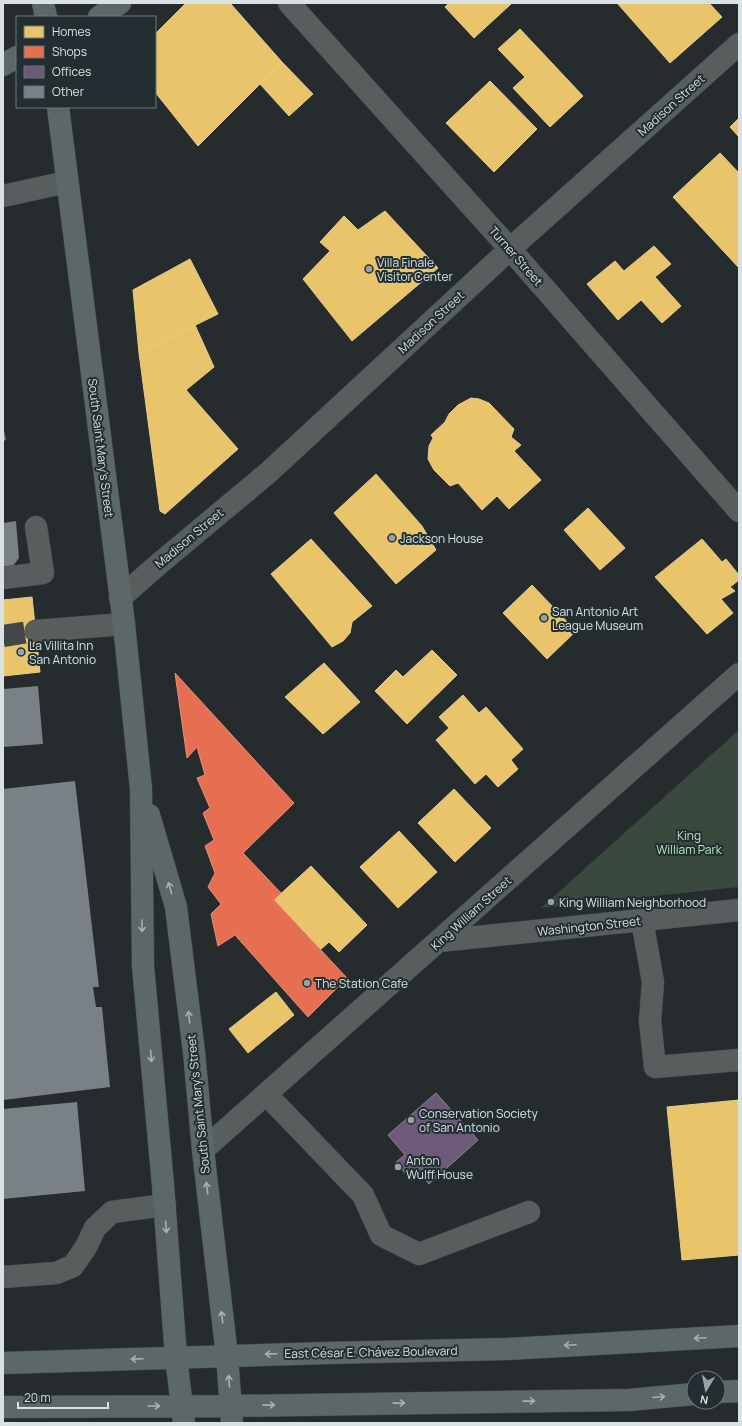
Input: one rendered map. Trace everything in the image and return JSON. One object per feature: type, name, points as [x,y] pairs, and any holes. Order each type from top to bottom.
[{"type":"main road","points":[[43,3],[46,16]]},
{"type":"main road","points":[[100,16],[120,3]]},
{"type":"main road","points":[[3,65],[16,58]]},
{"type":"main road","name":"South Saint Mary's Street","points":[[58,108],[124,624],[141,789],[143,966],[165,1205],[176,1357],[182,1415]]},
{"type":"main road","name":"South Saint Mary's Street","points":[[141,789],[176,908],[194,1052],[203,1150],[227,1356],[231,1414]]},
{"type":"main road","name":"East César E. Chávez Boulevard","points":[[3,1363],[507,1349],[739,1336]]},
{"type":"main road","points":[[726,1392],[739,1391]]},
{"type":"main road","points":[[3,1407],[182,1415],[629,1400],[686,1395]]},
{"type":"street","name":"Turner Street","points":[[289,3],[510,249],[739,511]]},
{"type":"street","name":"Madison Street","points":[[120,598],[269,472],[510,249],[739,44]]},
{"type":"street","points":[[3,196],[68,182]]},
{"type":"street","points":[[3,578],[42,574],[36,527]]},
{"type":"street","points":[[36,631],[124,624]]},
{"type":"street","name":"King William Street","points":[[203,1150],[739,674]]},
{"type":"street","name":"Washington Street","points":[[440,941],[739,910]]},
{"type":"street","points":[[642,920],[653,982],[650,1020],[655,1067],[739,1060]]},
{"type":"street","points":[[266,1094],[363,1196],[381,1235],[419,1254],[529,1212]]},
{"type":"street","points":[[3,1277],[56,1273],[73,1266],[86,1247],[95,1228],[112,1212],[165,1205]]},
{"type":"green space","name":"King William Park","points":[[739,730],[739,887],[541,908]]},
{"type":"building: Homes","points":[[186,3],[230,3],[282,62],[198,146],[156,93],[156,33]]},
{"type":"building: Homes","points":[[449,3],[511,4],[474,38],[445,7]]},
{"type":"building: Homes","points":[[617,3],[709,3],[722,17],[670,63]]},
{"type":"building: Homes","points":[[520,29],[583,96],[550,127],[513,88],[525,77],[498,49]]},
{"type":"building: Homes","points":[[282,62],[313,94],[289,116],[260,84]]},
{"type":"building: Homes","points":[[490,81],[537,129],[494,172],[446,123]]},
{"type":"building: Homes","points":[[739,118],[739,137],[730,127]]},
{"type":"building: Homes","points":[[720,153],[739,173],[739,268],[673,197]]},
{"type":"building: Homes","points":[[385,211],[438,268],[352,341],[303,279],[330,251],[320,242],[344,216],[358,230]]},
{"type":"building: Homes","points":[[654,246],[671,264],[655,277],[681,306],[662,323],[641,300],[618,320],[587,284],[615,261],[624,271]]},
{"type":"building: Homes","points":[[190,259],[218,314],[139,353],[133,290]]},
{"type":"building: Homes","points":[[195,325],[214,367],[186,390],[238,449],[165,514],[160,511],[139,353]]},
{"type":"building: Homes","points":[[471,398],[489,403],[514,429],[511,437],[521,445],[514,451],[541,480],[509,509],[497,496],[482,510],[458,483],[450,486],[434,470],[428,459],[429,446],[433,438],[431,435],[445,422],[449,414],[458,405]]},
{"type":"building: Homes","name":"Jackson House","points":[[376,474],[422,526],[436,550],[396,584],[334,513]]},
{"type":"building: Homes","points":[[588,508],[625,548],[600,570],[564,530]]},
{"type":"building: Homes","points":[[311,539],[372,606],[352,622],[350,633],[343,641],[332,647],[271,574]]},
{"type":"building: Homes","points":[[702,539],[722,562],[726,559],[739,575],[739,580],[730,587],[735,591],[721,599],[733,613],[707,634],[655,577]]},
{"type":"building: Homes","points":[[532,585],[576,631],[547,659],[503,613]]},
{"type":"building: Homes","name":"La Villita Inn San Antonio","points":[[32,597],[40,672],[3,676],[3,600]]},
{"type":"building: Homes","points":[[432,650],[457,675],[407,724],[375,691],[396,670],[403,677]]},
{"type":"building: Homes","points":[[324,663],[360,702],[323,734],[285,697]]},
{"type":"building: Homes","points":[[463,695],[479,713],[486,707],[523,749],[511,760],[518,769],[498,787],[486,774],[475,784],[436,740],[449,728],[439,717]]},
{"type":"building: Homes","points":[[454,789],[491,828],[455,862],[418,823]]},
{"type":"building: Homes","points":[[399,831],[437,872],[398,908],[360,867]]},
{"type":"building: Homes","points":[[311,866],[367,925],[339,952],[329,942],[320,950],[274,900]]},
{"type":"building: Homes","points":[[276,992],[294,1015],[248,1053],[229,1029]]},
{"type":"building: Homes","points":[[739,1100],[739,1255],[682,1260],[667,1107]]},
{"type":"building: Shops","points":[[175,673],[294,803],[243,853],[281,893],[274,900],[347,978],[308,1017],[235,935],[218,946],[211,914],[221,904],[208,887],[215,873],[205,846],[214,840],[203,813],[210,808],[197,778],[205,775],[197,747],[187,758]]},
{"type":"building: Offices","points":[[436,1093],[478,1140],[429,1184],[419,1173],[411,1180],[396,1162],[405,1155],[388,1135]]},
{"type":"building: Other","points":[[3,425],[6,440],[3,441]]},
{"type":"building: Other","points":[[16,521],[19,558],[12,567],[3,568],[3,523]]},
{"type":"building: Other","points":[[38,686],[43,744],[3,747],[3,689]]},
{"type":"building: Other","points":[[75,781],[99,987],[93,987],[96,1007],[102,1007],[110,1087],[3,1100],[3,789]]},
{"type":"building: Other","points":[[77,1102],[85,1191],[3,1199],[3,1109]]},
{"type":"tunnel","points":[[3,636],[36,631]]},
{"type":"place","name":"Villa Finale Visitor Center","points":[[369,269]]},
{"type":"place","name":"Jackson House","points":[[392,538]]},
{"type":"place","name":"San Antonio Art League Museum","points":[[544,618]]},
{"type":"place","name":"La Villita Inn San Antonio","points":[[21,652]]},
{"type":"place","name":"King William Neighborhood","points":[[551,902]]},
{"type":"place","name":"The Station Cafe","points":[[307,983]]},
{"type":"place","name":"Conservation Society of San Antonio","points":[[411,1120]]},
{"type":"place","name":"Anton Wulff House","points":[[398,1167]]}]
